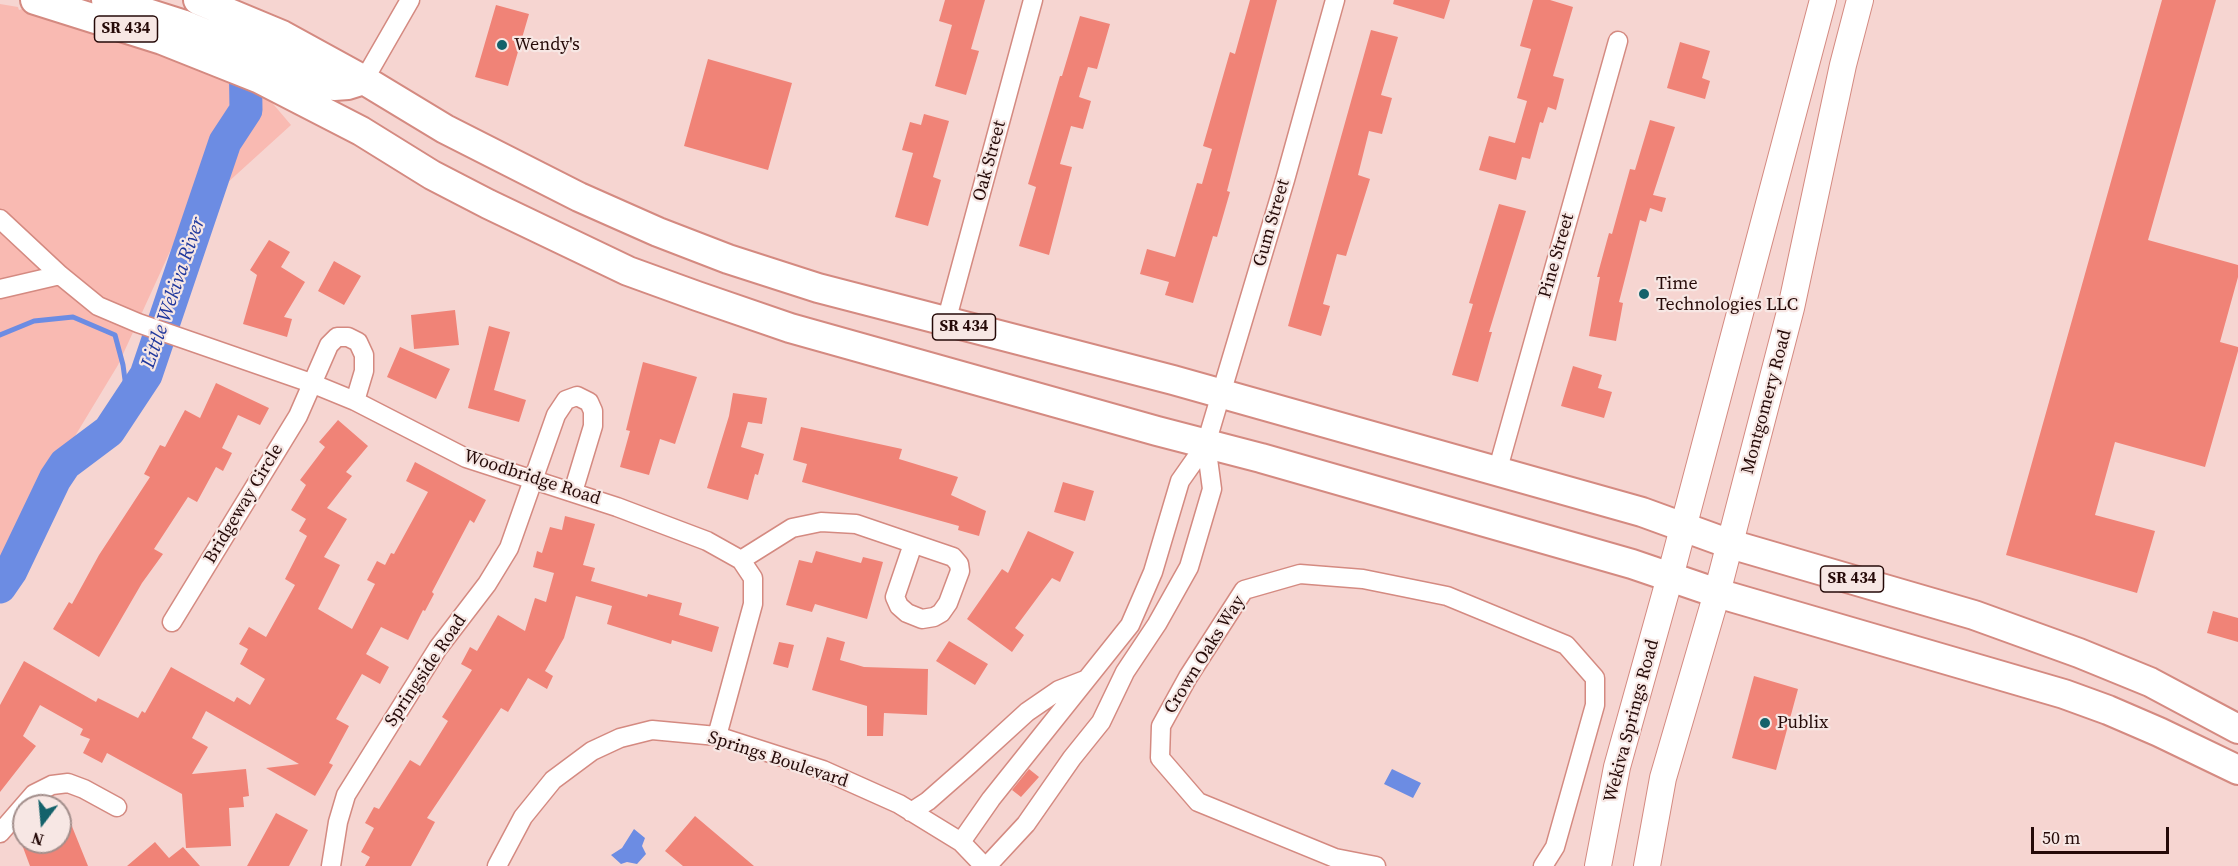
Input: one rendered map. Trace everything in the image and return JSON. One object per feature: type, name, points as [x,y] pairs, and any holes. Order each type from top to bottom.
[{"type":"main road","name":"SR 434","points":[[35,0],[162,40],[260,79],[361,131],[432,175],[566,242],[628,271],[790,328],[1261,458],[1621,561],[1717,593],[2064,694],[2159,732],[2238,770]]},
{"type":"main road","points":[[106,0],[202,32],[334,86],[364,80]]},
{"type":"main road","name":"SR 434","points":[[198,0],[282,35],[506,162],[658,232],[728,259],[818,288],[1222,394],[1642,512],[1730,544],[1974,615],[2079,653],[2150,682],[2238,729]]},
{"type":"main road","points":[[1670,578],[1823,0]]},
{"type":"main road","name":"Montgomery Road","points":[[1717,593],[1791,308],[1843,65],[1860,0]]},
{"type":"main road","name":"Wekiva Springs Road","points":[[1598,866],[1617,767],[1670,578]]},
{"type":"main road","points":[[1647,866],[1663,778],[1717,593]]},
{"type":"main road","points":[[2064,694],[2098,699],[2122,697],[2150,682]]},
{"type":"street","points":[[364,80],[410,0]]},
{"type":"street","name":"Oak Street","points":[[946,322],[1033,0]]},
{"type":"street","name":"Gum Street","points":[[1206,444],[1285,180],[1335,0]]},
{"type":"street","name":"Pine Street","points":[[1497,472],[1618,41]]},
{"type":"street","name":"Woodbridge Road","points":[[0,219],[60,275],[98,306],[138,323],[311,383],[355,401],[466,459],[573,492],[707,541],[741,560]]},
{"type":"street","points":[[0,289],[60,275]]},
{"type":"street","name":"Bridgeway Circle","points":[[172,622],[298,416],[329,345],[337,337],[348,337],[358,342],[364,355],[364,371],[355,401]]},
{"type":"street","name":"Springside Road","points":[[331,866],[338,822],[346,795],[438,648],[487,585],[509,548],[556,415],[566,400],[577,396],[589,402],[594,411],[593,426],[573,492]]},
{"type":"street","points":[[961,842],[991,799],[1130,625],[1153,572],[1180,481],[1206,444]]},
{"type":"street","points":[[986,866],[1026,824],[1072,758],[1101,722],[1125,672],[1157,624],[1189,567],[1212,489],[1206,444]]},
{"type":"street","points":[[717,736],[753,604],[753,578],[741,560],[792,528],[821,522],[856,524],[913,544]]},
{"type":"street","name":"Crown Oaks Way","points":[[1376,866],[1334,862],[1198,802],[1160,758],[1161,726],[1188,677],[1244,591],[1300,574],[1363,579],[1447,596],[1566,645],[1595,678],[1595,705],[1555,847],[1543,866]]},
{"type":"street","points":[[911,812],[928,801],[1027,712],[1059,690],[1085,680]]},
{"type":"street","name":"Springs Boulevard","points":[[497,866],[523,817],[553,780],[592,751],[620,738],[652,730],[717,736],[823,770],[899,804],[961,842],[986,866]]},
{"type":"street","points":[[0,833],[34,794],[52,785],[68,783],[117,807]]},
{"type":"shaded area","points":[[0,4],[18,7],[19,10],[25,8],[159,51],[263,92],[291,125],[183,223],[118,365],[0,560]]},
{"type":"water","points":[[1392,769],[1421,783],[1413,798],[1384,784]]},
{"type":"water","points":[[634,829],[645,838],[642,846],[646,854],[637,864],[627,862],[621,864],[611,855],[622,848]]},
{"type":"building","points":[[945,0],[985,0],[971,49],[979,51],[966,95],[935,86],[952,25],[939,21]]},
{"type":"building","points":[[1250,0],[1277,0],[1227,191],[1230,192],[1217,237],[1213,236],[1193,303],[1165,295],[1169,282],[1140,274],[1147,249],[1175,257],[1197,183],[1202,184],[1212,149],[1203,146],[1230,52],[1235,54]]},
{"type":"building","points":[[1394,0],[1450,0],[1444,19],[1393,4]]},
{"type":"building","points":[[1533,0],[1550,0],[1573,7],[1553,76],[1564,79],[1556,110],[1548,107],[1543,123],[1540,122],[1530,159],[1522,157],[1516,180],[1479,170],[1489,136],[1515,143],[1527,101],[1517,98],[1531,49],[1520,46]]},
{"type":"building","points":[[2162,0],[2216,0],[2148,240],[2238,265],[2238,277],[2220,342],[2238,347],[2238,351],[2205,467],[2115,442],[2095,515],[2155,531],[2137,593],[2006,555]]},
{"type":"building","name":"Wendy's","points":[[496,5],[529,14],[508,86],[475,77]]},
{"type":"building","points":[[1080,16],[1110,24],[1097,69],[1088,67],[1079,97],[1091,101],[1083,129],[1071,126],[1060,164],[1072,167],[1049,255],[1019,246],[1036,187],[1028,184]]},
{"type":"building","points":[[1371,30],[1398,37],[1381,95],[1392,98],[1382,134],[1369,131],[1358,175],[1370,179],[1346,256],[1337,254],[1323,304],[1330,306],[1321,336],[1288,326]]},
{"type":"building","points":[[1680,42],[1710,51],[1702,78],[1710,81],[1705,99],[1667,88]]},
{"type":"building","points":[[708,59],[792,83],[768,170],[684,146]]},
{"type":"building","points":[[924,114],[949,121],[933,177],[941,180],[928,226],[895,217],[913,153],[902,150],[910,122],[921,125]]},
{"type":"building","points":[[1650,120],[1675,127],[1653,195],[1666,198],[1662,212],[1650,208],[1646,222],[1640,220],[1619,302],[1623,303],[1616,341],[1589,336],[1600,277],[1597,277],[1609,233],[1612,234],[1630,169],[1635,170]]},
{"type":"building","points":[[1499,204],[1526,211],[1489,332],[1492,332],[1478,382],[1452,375],[1473,304],[1469,303]]},
{"type":"building","points":[[269,240],[290,252],[281,267],[305,282],[284,317],[292,319],[287,337],[243,324],[257,275],[250,270]]},
{"type":"building","points":[[334,261],[361,276],[344,305],[318,291]]},
{"type":"building","points":[[455,310],[459,345],[414,349],[411,315]]},
{"type":"building","points":[[489,326],[510,332],[494,390],[526,400],[519,422],[468,408]]},
{"type":"building","points":[[400,347],[450,369],[436,399],[387,377]]},
{"type":"building","points":[[643,362],[697,377],[675,444],[660,439],[649,475],[620,467],[630,431],[626,430]]},
{"type":"building","points":[[1573,366],[1602,375],[1598,388],[1612,392],[1604,418],[1561,406]]},
{"type":"building","points":[[216,383],[269,408],[260,425],[238,415],[222,448],[232,453],[223,471],[216,467],[197,502],[188,497],[154,549],[163,554],[142,583],[99,657],[53,629],[69,602],[72,604],[99,555],[150,477],[144,474],[160,445],[165,447],[185,410],[200,418]]},
{"type":"building","points":[[733,393],[767,398],[762,424],[748,422],[741,447],[764,454],[758,475],[755,474],[748,500],[707,488],[729,416]]},
{"type":"building","points":[[338,420],[368,446],[346,472],[352,476],[327,508],[347,519],[324,557],[340,565],[318,609],[352,629],[375,584],[367,580],[377,561],[385,565],[391,553],[394,554],[428,492],[406,481],[415,462],[486,500],[474,523],[470,520],[432,592],[434,594],[408,640],[381,627],[366,654],[389,667],[380,684],[362,674],[336,719],[349,726],[329,763],[333,765],[315,796],[266,768],[299,764],[206,711],[192,738],[208,747],[192,774],[246,769],[249,796],[243,797],[244,807],[229,808],[231,846],[186,848],[182,794],[107,753],[102,763],[83,753],[90,739],[80,735],[83,729],[40,705],[23,736],[36,746],[0,792],[0,705],[24,661],[96,702],[98,698],[138,718],[142,711],[145,713],[171,667],[234,702],[237,697],[250,705],[265,679],[240,664],[248,649],[239,644],[249,627],[266,637],[295,585],[285,579],[307,536],[299,531],[306,519],[291,510],[306,485],[300,480],[325,447],[319,442]]},
{"type":"building","points":[[801,427],[902,449],[899,459],[958,477],[951,495],[986,511],[979,536],[958,530],[959,526],[802,482],[807,464],[793,460]]},
{"type":"building","points":[[1063,482],[1094,491],[1085,521],[1054,512]]},
{"type":"building","points":[[565,516],[595,524],[583,565],[595,568],[591,581],[647,597],[648,594],[682,603],[679,615],[719,627],[712,652],[672,640],[671,644],[607,624],[612,606],[576,596],[564,638],[545,671],[553,676],[547,689],[528,678],[508,712],[501,708],[427,818],[435,822],[411,866],[365,866],[370,857],[361,852],[374,828],[365,823],[374,807],[379,809],[410,760],[420,766],[448,721],[442,717],[472,670],[461,664],[470,647],[477,651],[498,615],[525,631],[535,598],[546,602],[554,573],[533,567],[537,551],[542,553],[550,527],[562,530]]},
{"type":"building","points":[[1028,531],[1074,552],[1060,582],[1052,578],[1015,628],[1024,635],[1012,652],[967,619],[1002,569],[1008,573]]},
{"type":"building","points":[[816,551],[861,563],[863,557],[883,562],[867,619],[815,604],[812,612],[786,605],[799,560],[812,563]]},
{"type":"building","points":[[2213,611],[2238,618],[2238,642],[2207,633]]},
{"type":"building","points":[[827,637],[845,642],[840,660],[864,667],[928,669],[927,715],[884,713],[883,736],[867,736],[867,706],[812,690]]},
{"type":"building","points":[[949,641],[988,664],[975,685],[936,661]]},
{"type":"building","points":[[779,642],[794,645],[788,668],[773,664]]},
{"type":"building","name":"Publix","points":[[1754,676],[1798,689],[1776,770],[1732,758]]},
{"type":"building","points":[[1029,769],[1039,777],[1021,797],[1012,790]]},
{"type":"building","points":[[276,813],[308,830],[289,866],[247,866]]},
{"type":"building","points":[[695,816],[754,866],[683,866],[665,851]]},
{"type":"building","points":[[72,826],[88,866],[30,866],[26,854],[72,854]]},
{"type":"building","points":[[155,842],[169,858],[183,847],[200,866],[127,866]]},
{"type":"waterway","name":"Little Wekiva River","points":[[0,587],[11,571],[55,479],[65,464],[109,431],[146,375],[225,142],[246,110],[245,43]]},
{"type":"waterway","points":[[0,335],[34,321],[73,317],[115,335],[123,365],[128,402]]},
{"type":"place","name":"Wendy's","points":[[502,45]]},
{"type":"place","name":"Time Technologies LLC","points":[[1644,294]]},
{"type":"place","name":"Publix","points":[[1765,723]]}]
